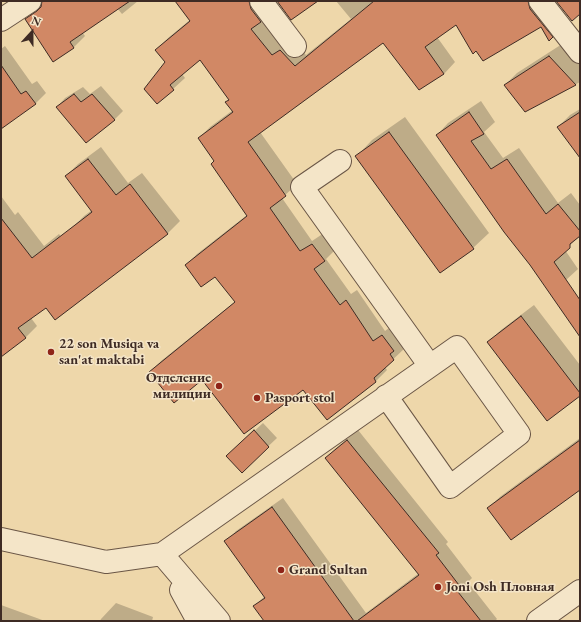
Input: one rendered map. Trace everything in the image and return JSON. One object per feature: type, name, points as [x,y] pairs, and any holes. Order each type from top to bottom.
[{"type":"street","points":[[1,20],[30,1]]},
{"type":"street","points":[[262,1],[295,46]]},
{"type":"street","points":[[540,1],[580,52]]},
{"type":"street","points":[[340,161],[302,187],[430,366]]},
{"type":"street","points":[[1,539],[106,562],[162,554],[386,396],[457,347],[519,434],[450,487],[386,396]]},
{"type":"street","points":[[162,554],[198,621]]},
{"type":"street","points":[[162,554],[220,621]]},
{"type":"street","points":[[538,621],[580,591]]},
{"type":"building","points":[[42,1],[130,1],[70,42],[74,48],[53,62],[25,19],[41,7]]},
{"type":"building","points":[[175,1],[249,1],[251,9],[261,22],[251,29],[272,55],[280,50],[295,66],[374,1],[528,1],[530,9],[553,37],[549,41],[541,27],[483,61],[476,51],[473,54],[456,25],[425,47],[444,74],[419,90],[383,43],[248,142],[286,196],[270,208],[300,251],[312,244],[325,261],[314,269],[340,305],[346,300],[373,341],[382,335],[394,351],[390,354],[394,360],[374,378],[376,382],[327,420],[303,390],[244,434],[202,380],[174,403],[149,372],[235,302],[215,277],[201,287],[185,265],[247,216],[211,164],[214,161],[198,138],[233,112],[225,102],[229,100],[200,60],[170,85],[174,90],[157,104],[144,89],[165,62],[155,50],[190,21]]},
{"type":"building","points":[[277,1],[318,1],[291,20]]},
{"type":"building","points":[[556,1],[580,1],[580,14],[572,21]]},
{"type":"building","points":[[549,56],[576,85],[525,112],[504,85]]},
{"type":"building","points":[[1,65],[21,94],[26,91],[36,104],[1,129]]},
{"type":"building","points":[[74,94],[81,102],[92,94],[115,120],[86,143],[56,107]]},
{"type":"building","points":[[469,112],[484,134],[471,141],[491,169],[507,159],[546,214],[558,204],[580,231],[580,236],[570,244],[570,248],[554,262],[580,300],[580,337],[436,135]]},
{"type":"building","points":[[580,112],[580,158],[557,127]]},
{"type":"building","points":[[389,132],[474,249],[440,273],[355,156]]},
{"type":"building","points":[[88,159],[116,195],[130,184],[168,234],[55,320],[46,308],[18,328],[26,338],[1,357],[1,218],[32,258],[92,212],[65,176]]},
{"type":"building","points":[[521,316],[580,393],[580,396],[547,421],[487,342]]},
{"type":"building","points":[[254,430],[269,447],[242,473],[226,456]]},
{"type":"building","points":[[347,440],[439,553],[436,555],[462,589],[458,592],[481,621],[357,621],[419,575],[325,458]]},
{"type":"building","points":[[580,440],[580,490],[511,540],[487,508]]},
{"type":"building","name":"Grand Sultan","points":[[272,507],[354,621],[264,621],[253,606],[265,598],[224,541]]},
{"type":"place","name":"22 son Musiqa va san'at maktabi","points":[[51,352]]},
{"type":"place","name":"Отделение милиции","points":[[219,386]]},
{"type":"place","name":"Pasport stol","points":[[257,398]]},
{"type":"place","name":"Grand Sultan","points":[[281,570]]},
{"type":"place","name":"Joni Osh Пловная","points":[[438,587]]}]
